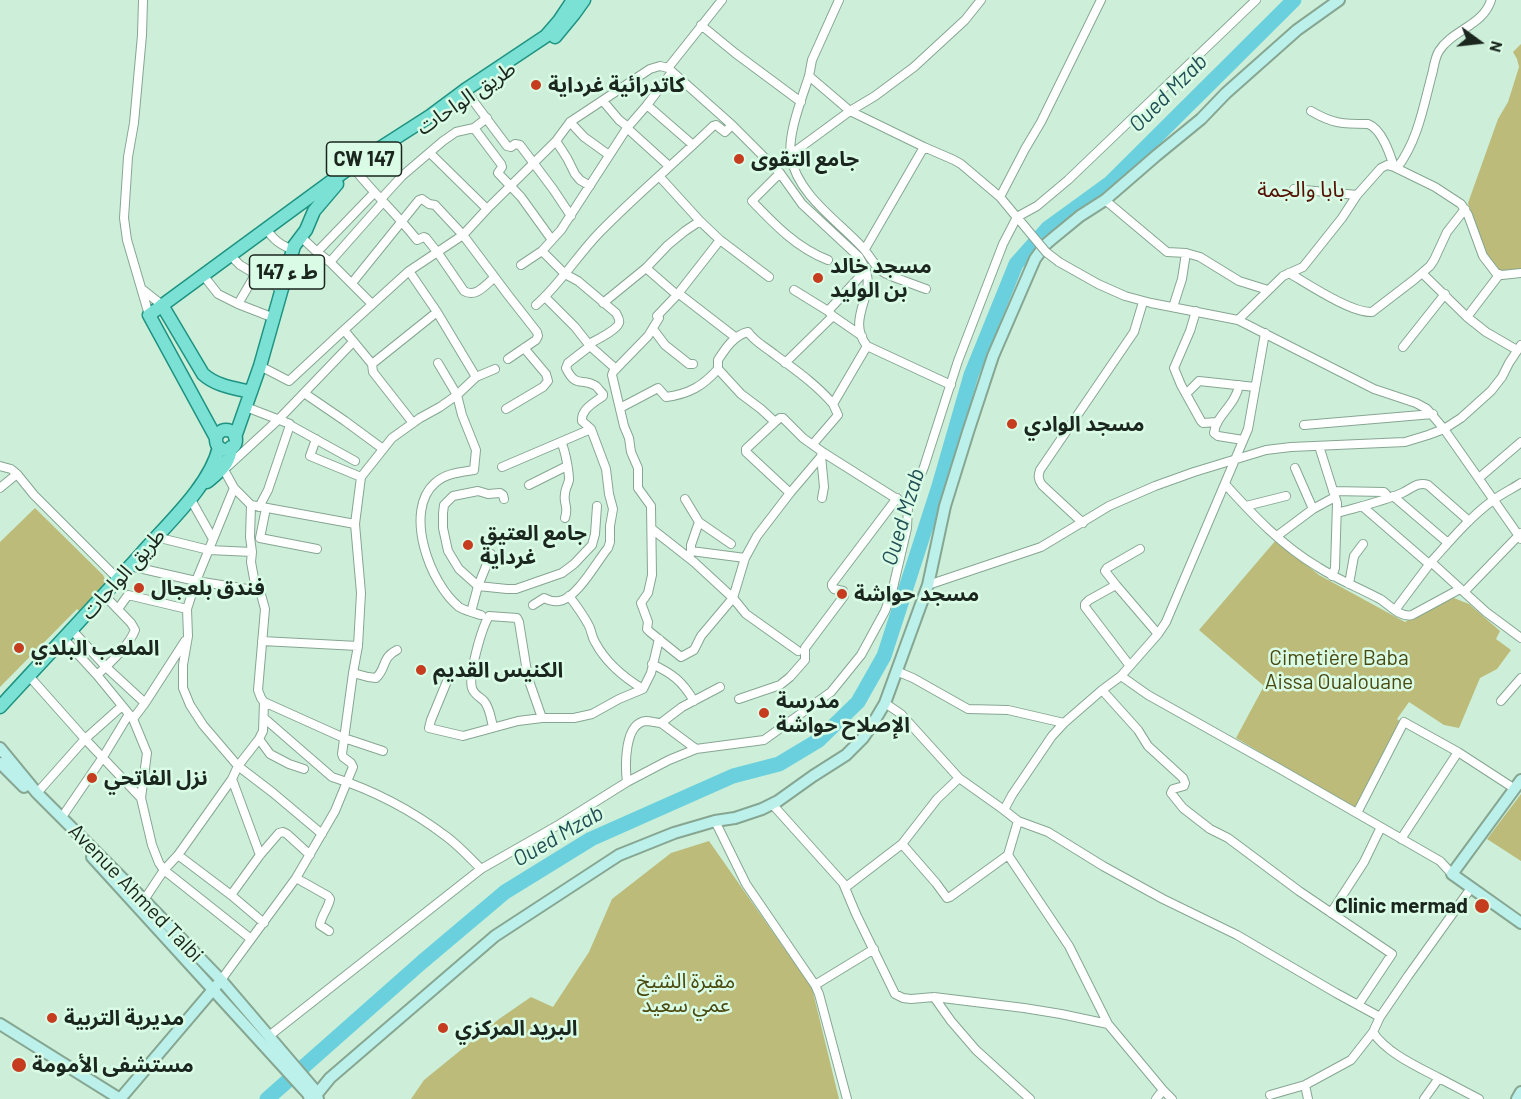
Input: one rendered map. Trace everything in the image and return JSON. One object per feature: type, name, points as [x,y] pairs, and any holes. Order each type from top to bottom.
[{"type":"main road","name":"طريق الواحات","points":[[562,23],[573,0]]},
{"type":"main road","name":"طريق الواحات","points":[[149,315],[266,228],[467,93],[546,36],[584,0]]},
{"type":"main road","name":"طريق الواحات","points":[[251,392],[293,250],[306,230],[314,211],[353,168]]},
{"type":"main road","points":[[162,305],[197,367],[209,380],[251,392]]},
{"type":"main road","points":[[149,315],[230,445]]},
{"type":"main road","name":"ط ء 147","points":[[230,445],[251,392]]},
{"type":"main road","name":"طريق الواحات","points":[[0,707],[193,496],[223,469],[228,460],[230,445]]},
{"type":"main road","name":"طريق الواحات","points":[[193,496],[210,469],[230,445]]},
{"type":"street","points":[[143,0],[142,35],[134,123],[128,158],[124,218],[127,240],[149,315]]},
{"type":"street","points":[[521,265],[542,251],[571,216],[628,127],[647,105],[720,2],[709,0]]},
{"type":"street","points":[[839,0],[812,60],[791,138],[790,155],[793,166],[812,198],[865,249],[882,271],[926,289]]},
{"type":"street","points":[[790,155],[914,67],[965,20],[981,0]]},
{"type":"street","points":[[1000,197],[1041,122],[1101,0]]},
{"type":"street","points":[[268,1040],[481,869],[627,782],[669,760],[696,749],[764,740],[831,692],[861,655],[885,611],[892,592],[907,528],[908,506],[924,467],[958,361],[1003,244],[1019,219],[1068,180],[1256,0]]},
{"type":"street","points":[[314,1096],[330,1078],[505,929],[619,855],[674,833],[715,821],[735,818],[778,801],[846,755],[863,738],[885,703],[928,585],[945,506],[993,356],[1035,259],[1045,245],[1080,216],[1105,200],[1201,119],[1226,93],[1307,21],[1339,0]]},
{"type":"street","points":[[1396,167],[1409,150],[1417,131],[1438,52],[1451,38],[1487,10],[1491,0]]},
{"type":"street","points":[[702,26],[801,102]]},
{"type":"street","points":[[260,366],[289,381],[409,271],[463,234],[556,141],[570,122],[650,69],[660,66],[670,70],[732,125],[780,173],[802,204],[859,257],[866,270],[868,282],[859,320],[859,327],[867,346],[951,385]]},
{"type":"street","points":[[809,76],[850,111],[961,164],[1000,197],[1046,252],[1059,262],[1109,290],[1143,302],[1238,320],[1374,389],[1427,409],[1444,429],[1520,536],[1462,590],[1412,615],[1403,616],[1382,600],[1316,566],[1276,536],[1224,484]]},
{"type":"street","points":[[467,93],[507,146],[511,147],[518,143],[571,216]]},
{"type":"street","points":[[603,101],[619,120],[669,166]]},
{"type":"street","points":[[647,105],[693,145]]},
{"type":"street","points":[[1311,111],[1334,122],[1373,125],[1380,134],[1396,167]]},
{"type":"street","points":[[330,262],[402,176],[456,132],[474,128],[487,118]]},
{"type":"street","points":[[570,122],[584,137],[609,155]]},
{"type":"street","points":[[536,305],[623,208],[716,124],[725,132],[732,125]]},
{"type":"street","points":[[474,128],[501,164],[502,167],[498,173],[521,197],[552,240]]},
{"type":"street","points":[[556,141],[575,174],[590,186]]},
{"type":"street","points":[[865,249],[924,147]]},
{"type":"street","points":[[430,153],[487,209]]},
{"type":"street","points":[[1238,320],[1283,276],[1303,267],[1342,218],[1357,195],[1383,166],[1396,167],[1455,199],[1465,209],[1483,256],[1493,270],[1499,275],[1521,273]]},
{"type":"street","points":[[353,168],[417,240],[425,237],[464,291],[474,293],[495,278]]},
{"type":"street","points":[[780,173],[752,201],[793,241],[828,260]]},
{"type":"street","points":[[659,176],[720,240],[769,277]]},
{"type":"street","points":[[1294,189],[1357,195]]},
{"type":"street","points":[[317,252],[374,193]]},
{"type":"street","points":[[352,283],[418,202],[422,200],[435,205],[463,234],[538,334],[536,340],[508,359]]},
{"type":"street","points":[[1105,200],[1162,249],[1172,253],[1186,253],[1200,257],[1239,281],[1268,290]]},
{"type":"street","points":[[1289,273],[1360,311],[1374,311],[1422,273],[1434,260],[1443,240],[1465,209]]},
{"type":"street","points":[[603,303],[646,268],[668,245],[700,221]]},
{"type":"street","points":[[266,228],[276,241],[293,250]]},
{"type":"street","points":[[301,237],[372,304]]},
{"type":"street","points":[[720,240],[660,312],[653,329],[612,375],[624,426],[638,468],[638,488],[651,506],[652,575],[648,593],[641,603],[648,622],[647,629],[681,657],[694,650],[701,636],[733,598],[745,558],[757,537],[823,454]]},
{"type":"street","points":[[533,605],[544,598],[560,602],[569,596],[586,580],[610,542],[613,509],[608,476],[591,429],[582,421],[581,414],[603,394],[596,386],[573,380],[566,368],[568,363],[619,323],[616,313],[579,281],[565,274],[542,251]]},
{"type":"street","points":[[1173,307],[1182,279],[1186,253]]},
{"type":"street","points":[[230,255],[240,265],[282,290]]},
{"type":"street","points":[[646,268],[735,337]]},
{"type":"street","points":[[785,363],[866,270]]},
{"type":"street","points":[[409,271],[476,377]]},
{"type":"street","points":[[928,585],[1041,547],[1109,506],[1194,472],[1276,448],[1406,442],[1444,429],[1461,418],[1498,384],[1519,347],[1486,332],[1467,317],[1422,273]]},
{"type":"street","points":[[203,275],[218,294],[274,318]]},
{"type":"street","points":[[238,304],[255,275]]},
{"type":"street","points":[[1467,317],[1499,275]]},
{"type":"street","points":[[142,289],[162,305]]},
{"type":"street","points":[[794,290],[863,336]]},
{"type":"street","points":[[1403,347],[1445,294]]},
{"type":"street","points":[[545,297],[615,369]]},
{"type":"street","points":[[1083,523],[1042,485],[1038,475],[1134,332],[1143,302]]},
{"type":"street","points":[[1196,311],[1190,332],[1174,368],[1203,423],[1218,422]]},
{"type":"street","points":[[372,364],[437,312]]},
{"type":"street","points":[[653,329],[665,345],[689,364],[693,364]]},
{"type":"street","points":[[344,330],[372,364],[373,372],[413,423]]},
{"type":"street","points":[[775,422],[741,394],[718,369],[718,360],[735,337],[739,337],[744,332],[748,332],[754,340],[822,391],[833,404],[838,415],[813,444]]},
{"type":"street","points":[[1004,810],[1052,736],[1064,723],[1121,676],[1166,622],[1236,460],[1250,421],[1265,333]]},
{"type":"street","points":[[230,445],[278,420],[354,342]]},
{"type":"street","points":[[833,404],[867,346]]},
{"type":"street","points":[[506,409],[547,384],[547,376],[524,348]]},
{"type":"street","points":[[438,363],[457,395],[462,415],[476,450],[474,470],[455,473],[438,480],[427,494],[420,517],[423,542],[436,580],[461,608],[481,615]]},
{"type":"street","points":[[0,1024],[120,1099],[217,985],[264,923],[296,878],[322,834],[335,811],[353,767],[343,757],[352,673],[358,646],[361,593],[355,524],[362,477],[392,438],[457,395],[476,377],[495,369]]},
{"type":"street","points":[[620,408],[656,389],[660,390],[666,398],[681,395],[706,382],[718,369]]},
{"type":"street","points":[[1186,394],[1199,381],[1255,387]]},
{"type":"street","points":[[1239,385],[1236,398],[1214,431],[1215,435],[1243,440]]},
{"type":"street","points":[[304,393],[382,449]]},
{"type":"street","points":[[246,407],[290,424],[355,461]]},
{"type":"street","points":[[1304,425],[1433,414]]},
{"type":"street","points":[[790,494],[746,452],[746,449],[780,418],[783,418],[823,454],[908,506]]},
{"type":"street","points":[[290,425],[250,537],[255,584],[261,591],[265,609],[258,690],[264,702],[344,738],[384,751]]},
{"type":"street","points":[[502,466],[591,429]]},
{"type":"street","points":[[316,439],[310,456],[362,477]]},
{"type":"street","points":[[561,442],[564,447],[569,483],[564,496],[567,511],[565,518]]},
{"type":"street","points":[[1479,478],[1521,442]]},
{"type":"street","points":[[1319,446],[1334,494],[1337,513],[1335,568],[1332,576]]},
{"type":"street","points":[[822,498],[823,454]]},
{"type":"street","points":[[340,468],[344,455]]},
{"type":"street","points":[[0,466],[11,469],[17,474],[128,595],[187,609]]},
{"type":"street","points":[[530,485],[567,466]]},
{"type":"street","points":[[1295,468],[1313,509]]},
{"type":"street","points":[[223,469],[234,488],[259,507],[355,524]]},
{"type":"street","points":[[0,488],[17,474]]},
{"type":"street","points":[[1337,513],[1403,493],[1424,483],[1428,484],[1469,521]]},
{"type":"street","points":[[1395,610],[1430,563],[1469,521],[1493,500],[1521,483]]},
{"type":"street","points":[[234,488],[187,609],[188,636],[183,665],[183,688],[190,705],[203,725],[238,766],[322,834]]},
{"type":"street","points":[[504,499],[500,493],[488,494],[478,491],[453,496],[444,505],[442,513],[447,551],[459,569],[478,586],[516,589],[562,573],[592,545],[596,534],[597,506]]},
{"type":"street","points":[[1276,536],[1334,494],[1384,492],[1448,543]]},
{"type":"street","points":[[193,496],[213,538]]},
{"type":"street","points":[[1246,506],[1286,496]]},
{"type":"street","points":[[739,699],[780,685],[805,660],[805,648],[844,596],[843,591],[834,590],[832,584],[897,498]]},
{"type":"street","points":[[685,499],[699,522],[731,544]]},
{"type":"street","points":[[1362,506],[1486,612],[1521,638]]},
{"type":"street","points":[[259,507],[260,538],[317,549]]},
{"type":"street","points":[[690,555],[699,522]]},
{"type":"street","points":[[652,528],[690,555],[746,614],[798,651]]},
{"type":"street","points":[[156,537],[209,549],[252,552]]},
{"type":"street","points":[[1349,584],[1354,556],[1363,544]]},
{"type":"street","points":[[1140,549],[1106,569],[1106,572],[1158,634]]},
{"type":"street","points":[[471,612],[478,586],[491,554]]},
{"type":"street","points":[[690,555],[745,558]]},
{"type":"street","points":[[130,566],[196,581],[261,591]]},
{"type":"street","points":[[1116,585],[1086,602],[1085,607],[1130,666]]},
{"type":"street","points":[[97,675],[130,640],[135,630],[134,626],[104,595]]},
{"type":"street","points":[[118,609],[128,595]]},
{"type":"street","points":[[569,596],[590,627],[594,642],[610,663],[625,678],[643,689]]},
{"type":"street","points":[[493,728],[488,707],[474,693],[471,685],[474,662],[489,616],[517,618],[528,678],[542,718]]},
{"type":"street","points":[[68,635],[145,703]]},
{"type":"street","points":[[68,635],[131,717],[147,753],[141,798],[152,845],[159,863],[164,870],[251,939]]},
{"type":"street","points":[[62,817],[131,717],[145,703],[188,636]]},
{"type":"street","points":[[450,674],[429,728],[463,736],[542,718],[574,718],[592,714],[643,689],[651,673],[659,639]]},
{"type":"street","points":[[262,641],[358,646]]},
{"type":"street","points":[[352,673],[376,678],[381,673],[387,657],[397,650]]},
{"type":"street","points":[[652,664],[669,672],[681,682],[694,701]]},
{"type":"street","points":[[896,671],[914,678],[968,709],[1008,710],[1064,723]]},
{"type":"street","points":[[29,676],[141,798]]},
{"type":"street","points":[[1121,676],[1148,695],[1440,861],[1452,874],[1521,923]]},
{"type":"street","points":[[1501,701],[1521,678]]},
{"type":"street","points":[[662,723],[682,707],[720,687]]},
{"type":"street","points":[[1102,690],[1138,730],[1148,746],[1183,778],[1184,786],[1173,789],[1172,793],[1183,808],[1392,954],[1359,1005]]},
{"type":"street","points":[[144,900],[164,870],[178,855],[238,766],[260,739],[263,731],[264,702]]},
{"type":"street","points":[[885,703],[901,714],[958,778],[1018,821],[1048,832],[1123,877],[1237,935],[1380,1017]]},
{"type":"street","points":[[37,793],[85,739],[122,706]]},
{"type":"street","points":[[264,718],[332,777],[403,807],[448,837],[481,869]]},
{"type":"street","points":[[627,782],[630,734],[639,724],[646,721],[662,723],[696,749]]},
{"type":"street","points":[[1357,813],[1403,723],[1408,723],[1518,784],[1452,874]]},
{"type":"street","points":[[260,739],[270,754],[304,769]]},
{"type":"street","name":"Avenue Ahmed Talbi","points":[[0,748],[37,793],[144,900],[268,1040],[314,1096]]},
{"type":"street","points":[[1401,839],[1458,752]]},
{"type":"street","points":[[0,762],[217,985]]},
{"type":"street","points":[[232,778],[260,855]]},
{"type":"street","points":[[846,887],[902,844],[937,799],[958,778]]},
{"type":"street","points":[[772,804],[846,887],[856,914],[896,994],[911,999],[934,997],[1061,1014],[1108,1024]]},
{"type":"street","points":[[715,821],[746,884],[819,994],[847,1099]]},
{"type":"street","points":[[902,844],[947,898],[1008,855],[1018,821]]},
{"type":"street","points":[[1331,912],[1364,862],[1381,827]]},
{"type":"street","points":[[231,895],[260,855],[276,836],[283,832],[310,855]]},
{"type":"street","points":[[178,855],[264,923]]},
{"type":"street","points":[[1008,855],[1068,946],[1108,1024],[1172,1099]]},
{"type":"street","points":[[296,878],[330,899],[328,908],[320,919],[320,925],[329,931]]},
{"type":"street","points":[[1270,1095],[1305,1085],[1351,1060],[1373,1032],[1380,1017],[1471,888]]},
{"type":"street","points":[[814,985],[874,949]]},
{"type":"street","points":[[934,997],[976,1050],[1030,1099]]},
{"type":"street","points":[[1373,1032],[1377,1040],[1390,1049],[1479,1099]]},
{"type":"street","points":[[1424,1099],[1438,1078]]},
{"type":"street","points":[[1305,1085],[1308,1099]]},
{"type":"street","points":[[1156,1099],[1163,1090]]},
{"type":"street","points":[[1517,1099],[1521,1092]]},
{"type":"green space","points":[[1521,44],[1521,269],[1499,271],[1483,249],[1468,203],[1498,119],[1508,102],[1519,67],[1513,52]]},
{"type":"green space","points":[[35,508],[103,575],[105,584],[0,687],[0,542]]},
{"type":"green space","name":"Cimetière Baba Aissa Oualouane","points":[[1276,540],[1319,575],[1405,622],[1449,596],[1469,604],[1500,631],[1496,639],[1511,650],[1497,669],[1480,678],[1459,728],[1444,725],[1409,702],[1397,719],[1402,723],[1358,810],[1236,738],[1264,686],[1199,630]]},
{"type":"green space","points":[[1521,794],[1521,861],[1487,839]]},
{"type":"green space","name":"مقبرة الشيخ عمي سعيد","points":[[709,841],[812,988],[839,1099],[411,1099],[424,1080],[499,1019],[531,997],[553,1007],[589,952],[612,899],[671,853]]},
{"type":"waterway","name":"Oued Mzab","points":[[267,1099],[505,892],[591,839],[733,776],[779,764],[819,740],[858,702],[884,656],[939,486],[971,375],[1016,264],[1048,228],[1110,183],[1294,0]]},
{"type":"place","name":"كاتدرائية غرداية","points":[[536,85]]},
{"type":"place","name":"جامع التقوى","points":[[739,159]]},
{"type":"place","name":"مسجد خالد بن الوليد","points":[[818,278]]},
{"type":"place","name":"مسجد الوادي","points":[[1012,424]]},
{"type":"place","name":"جامع العتيق غرداية","points":[[468,545]]},
{"type":"place","name":"فندق بلعجال","points":[[139,588]]},
{"type":"place","name":"مسجد حواشة","points":[[842,594]]},
{"type":"place","name":"الملعب البلدي","points":[[19,648]]},
{"type":"place","name":"الكنيس القديم","points":[[421,670]]},
{"type":"place","name":"مدرسة الإصلاح حواشة","points":[[764,713]]},
{"type":"place","name":"نزل الفاتحي","points":[[92,778]]},
{"type":"place","name":"Clinic mermad","points":[[1482,906]]},
{"type":"place","name":"مديرية التربية","points":[[52,1018]]},
{"type":"place","name":"البريد المركزي","points":[[443,1028]]},
{"type":"place","name":"مستشفى الأمومة","points":[[19,1065]]},
{"type":"district","name":"بابا والجمة","points":[[1301,190]]}]
